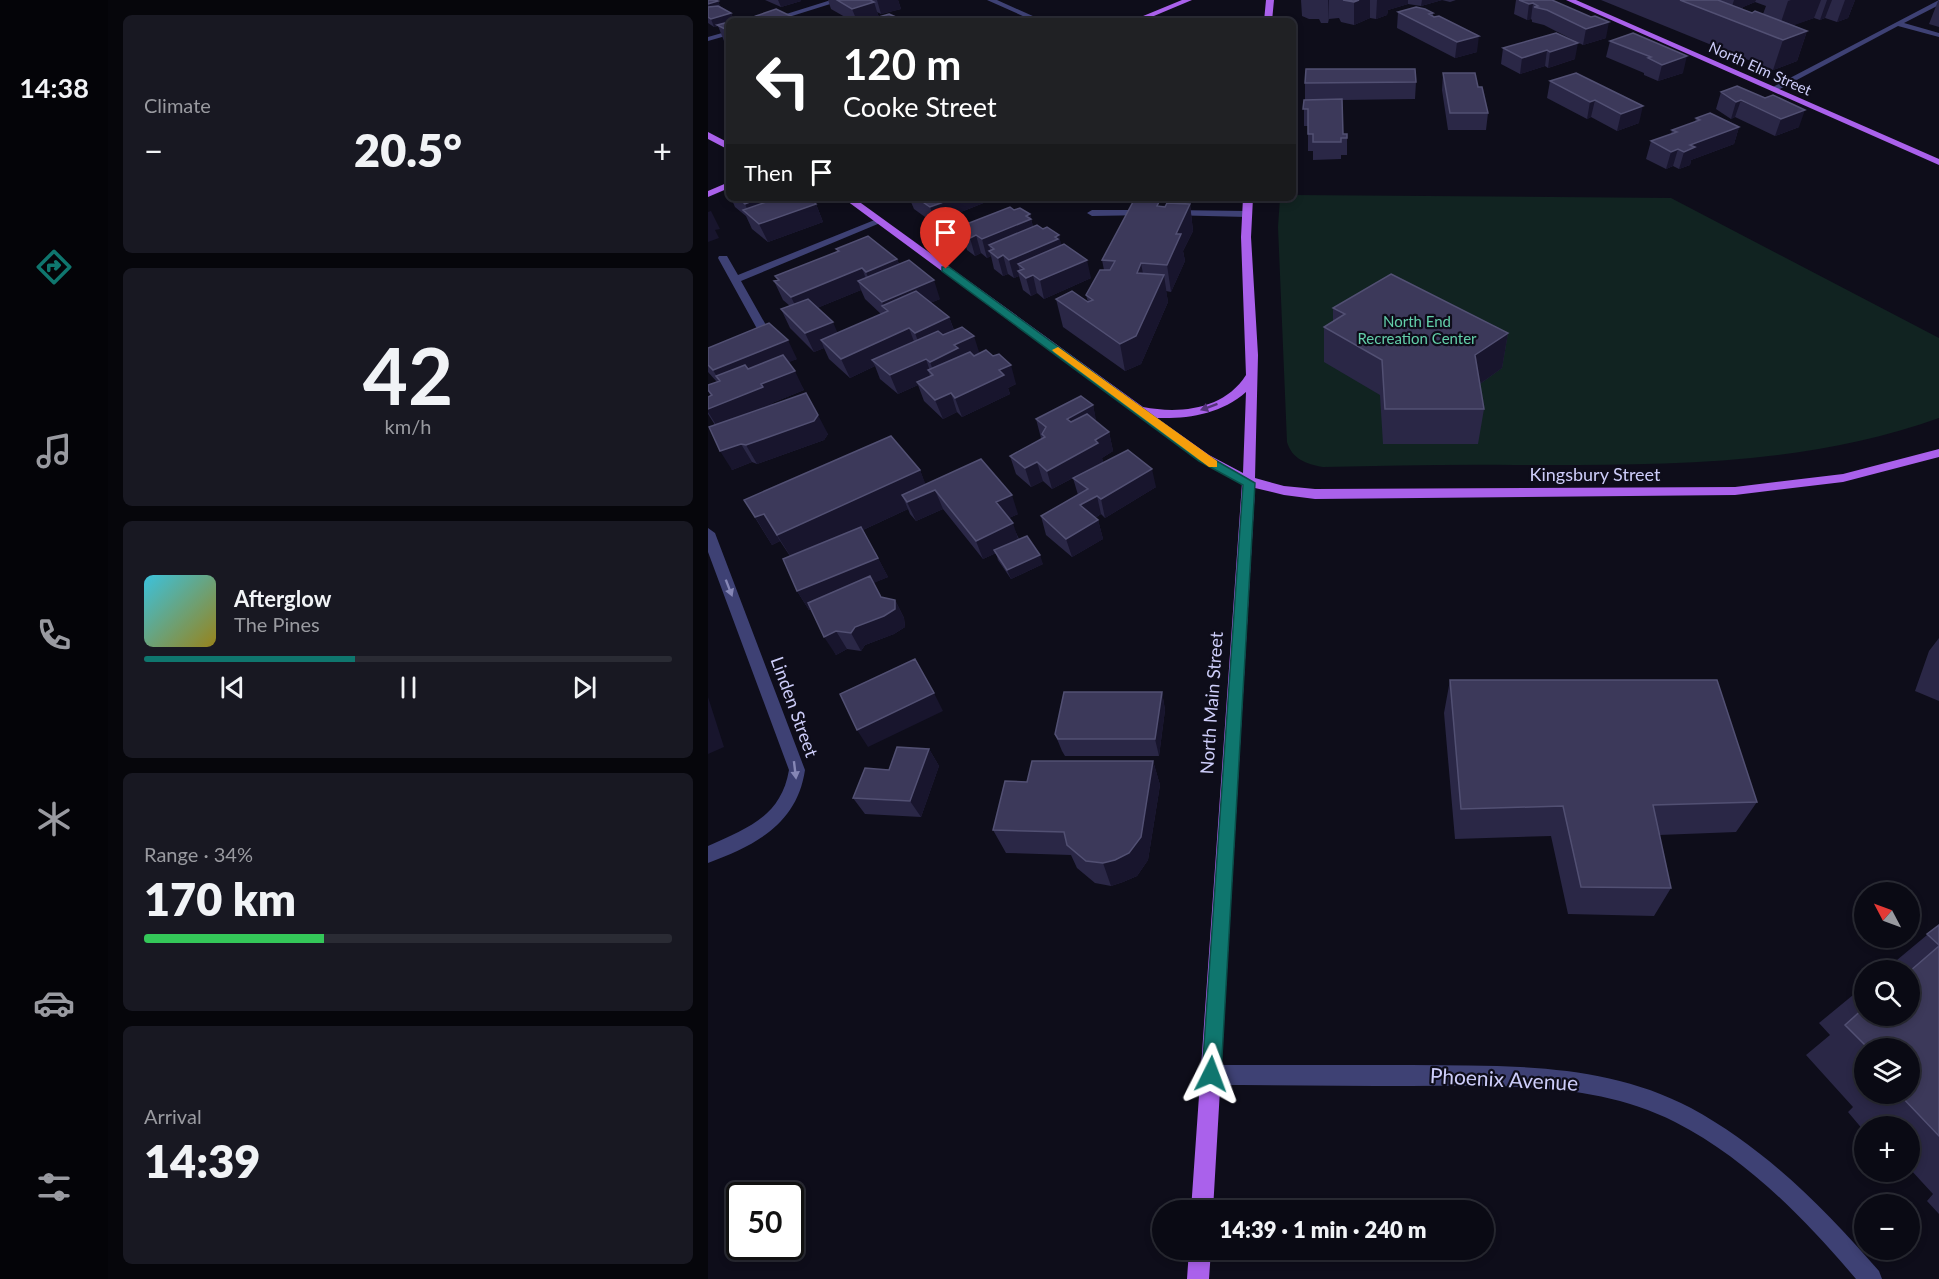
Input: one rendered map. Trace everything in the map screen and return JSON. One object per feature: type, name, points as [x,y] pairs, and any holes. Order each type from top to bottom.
[{"type":"main road","points":[[1143,18],[1188,0]]},
{"type":"main road","points":[[1268,18],[1270,0]]},
{"type":"main road","name":"North Elm Street","points":[[1570,0],[1939,162]]},
{"type":"main road","points":[[708,135],[726,145]]},
{"type":"main road","points":[[708,194],[726,186]]},
{"type":"main road","name":"Kingsbury Street","points":[[852,201],[1204,458],[1249,483],[1280,491],[1315,494],[1735,491],[1843,478],[1939,453]]},
{"type":"main road","name":"North Main Street","points":[[1203,1200],[1249,483],[1252,372],[1246,261],[1248,201]]},
{"type":"main road","points":[[1130,405],[1158,415],[1195,412],[1217,405],[1236,395],[1247,384],[1252,372]]},
{"type":"main road","points":[[1197,1279],[1199,1260]]},
{"type":"street","points":[[778,18],[839,0]]},
{"type":"street","points":[[991,0],[1033,18]]},
{"type":"street","points":[[1773,89],[1939,2]]},
{"type":"street","points":[[1898,24],[1939,35]]},
{"type":"street","points":[[708,39],[726,34]]},
{"type":"street","points":[[1092,213],[1152,213]]},
{"type":"street","points":[[1164,213],[1247,214]]},
{"type":"street","points":[[735,280],[880,221]]},
{"type":"street","points":[[723,258],[765,334]]},
{"type":"street","name":"Linden Street","points":[[708,533],[797,770],[795,791],[784,810],[770,823],[708,855]]},
{"type":"street","name":"Phoenix Avenue","points":[[1211,1074],[1548,1078],[1601,1086],[1628,1094],[1699,1124],[1754,1160],[1806,1206],[1871,1279]]},
{"type":"green space","name":"North End Recreation Center","points":[[1296,195],[1671,198],[1939,338],[1939,418],[1887,434],[1835,446],[1730,460],[1623,465],[1323,467],[1311,464],[1296,457],[1287,442],[1278,227],[1280,201],[1296,201]]},
{"type":"building","points":[[708,0],[715,0],[718,1],[708,4]]},
{"type":"building","points":[[837,0],[870,0],[874,2],[852,9]]},
{"type":"building","points":[[1519,0],[1552,0],[1591,17],[1595,16],[1609,22],[1586,29],[1547,10],[1534,7],[1538,6],[1533,3],[1529,4]]},
{"type":"building","points":[[1680,0],[1718,0],[1807,31],[1783,40]]},
{"type":"building","points":[[718,6],[731,13],[711,19],[708,17],[708,7]]},
{"type":"building","points":[[1416,7],[1425,9],[1433,13],[1429,14],[1434,17],[1439,16],[1479,36],[1457,42],[1398,12]]},
{"type":"building","points":[[776,9],[795,18],[760,18],[756,16]]},
{"type":"building","points":[[889,14],[898,18],[875,18]]},
{"type":"building","points":[[726,23],[726,30],[717,25]]},
{"type":"building","points":[[1556,33],[1578,43],[1522,58],[1503,48]]},
{"type":"building","points":[[1633,33],[1687,56],[1662,65],[1648,58],[1651,57],[1610,41]]},
{"type":"building","points":[[1306,69],[1415,69],[1416,82],[1305,83]]},
{"type":"building","points":[[1443,73],[1475,73],[1478,87],[1482,87],[1488,113],[1450,113]]},
{"type":"building","points":[[1576,73],[1643,106],[1621,114],[1595,100],[1590,102],[1550,81]]},
{"type":"building","points":[[1737,86],[1765,98],[1773,95],[1805,110],[1781,119],[1741,100],[1736,102],[1721,92]]},
{"type":"building","points":[[1342,99],[1343,134],[1347,134],[1347,138],[1341,138],[1341,142],[1313,142],[1313,134],[1308,134],[1308,109],[1303,109],[1304,100]]},
{"type":"building","points":[[1710,113],[1739,127],[1690,145],[1695,147],[1684,152],[1678,149],[1671,152],[1651,141],[1677,132],[1672,130],[1700,120],[1696,118]]},
{"type":"building","points":[[769,201],[812,201],[816,204],[759,224],[743,210]]},
{"type":"building","points":[[921,201],[941,203],[930,207]]},
{"type":"building","points":[[1133,201],[1159,202],[1157,206],[1165,207],[1167,203],[1190,204],[1176,234],[1181,234],[1167,265],[1141,263],[1137,273],[1164,275],[1136,336],[1120,344],[1056,299],[1072,291],[1088,302],[1093,300],[1086,295],[1100,270],[1110,270],[1115,261],[1102,260]]},
{"type":"building","points":[[1010,207],[1014,210],[1020,208],[1030,214],[1026,216],[1031,219],[982,239],[976,235],[970,238],[962,232],[969,229],[964,225]]},
{"type":"building","points":[[1037,225],[1043,229],[1047,227],[1059,235],[1055,237],[1058,239],[1009,260],[1003,255],[998,258],[989,251],[994,249],[989,245]]},
{"type":"building","points":[[868,236],[897,259],[866,272],[862,268],[791,297],[774,281],[779,280],[775,276],[839,251],[836,249]]},
{"type":"building","points":[[1064,244],[1087,260],[1040,280],[1033,275],[1026,278],[1018,271],[1024,269],[1018,264]]},
{"type":"building","points":[[909,260],[934,280],[882,302],[858,281]]},
{"type":"building","points":[[1391,274],[1508,333],[1475,355],[1484,409],[1385,409],[1382,360],[1324,327],[1345,314],[1333,308]]},
{"type":"building","points":[[916,291],[949,317],[915,333],[909,328],[841,359],[821,340],[888,311],[882,306]]},
{"type":"building","points":[[808,299],[833,322],[805,333],[781,309]]},
{"type":"building","points":[[769,323],[788,340],[713,370],[708,365],[708,348]]},
{"type":"building","points":[[962,327],[974,336],[954,345],[958,348],[930,362],[926,359],[890,375],[872,360],[938,331],[943,335]]},
{"type":"building","points":[[986,350],[993,356],[999,354],[1011,365],[999,370],[1004,375],[955,398],[951,393],[935,400],[917,382],[933,375],[928,370],[970,352],[974,356]]},
{"type":"building","points":[[783,355],[795,371],[761,384],[763,387],[708,409],[708,397],[712,395],[708,390],[708,385],[720,381],[716,376],[745,365],[748,369]]},
{"type":"building","points":[[806,393],[818,415],[814,421],[746,445],[741,444],[720,451],[709,427]]},
{"type":"building","points":[[1081,396],[1093,405],[1067,419],[1071,422],[1087,414],[1109,432],[1095,440],[1098,443],[1047,471],[1037,462],[1025,468],[1010,456],[1045,437],[1042,434],[1046,427],[1036,419]]},
{"type":"building","points":[[891,436],[920,470],[777,535],[764,514],[755,517],[744,500]]},
{"type":"building","points":[[1128,450],[1152,469],[1101,499],[1097,496],[1080,505],[1098,520],[1066,539],[1041,516],[1088,489],[1073,478]]},
{"type":"building","points":[[981,459],[1012,495],[996,502],[1013,523],[976,541],[935,490],[907,502],[902,495]]},
{"type":"building","points":[[861,527],[878,558],[797,591],[783,559]]},
{"type":"building","points":[[1027,536],[1040,555],[1007,570],[994,550]]},
{"type":"building","points":[[870,576],[881,597],[895,600],[895,609],[884,616],[855,627],[851,633],[836,631],[824,637],[808,603]]},
{"type":"building","points":[[915,659],[934,693],[857,730],[840,694]]},
{"type":"building","points":[[1450,680],[1717,680],[1757,802],[1653,805],[1671,888],[1581,887],[1563,806],[1461,809]]},
{"type":"building","points":[[1064,692],[1162,692],[1155,739],[1058,739],[1055,734]]},
{"type":"building","points":[[897,747],[929,749],[910,801],[853,798],[865,768],[889,770]]},
{"type":"building","points":[[1032,761],[1153,761],[1141,837],[1129,853],[1103,863],[1086,861],[1067,845],[1064,832],[993,830],[1005,781],[1027,782]]},
{"type":"building","points":[[1939,925],[1939,945],[1927,934]]},
{"type":"building","points":[[1939,946],[1939,1136],[1909,1104],[1920,1104],[1920,1038],[1858,1038],[1845,1025],[1854,1017],[1854,1026],[1920,1026],[1920,962]]},
{"type":"slow traffic","points":[[1058,350],[1213,464]]},
{"type":"route","points":[[946,269],[1204,458],[1249,483],[1211,1074]]}]
